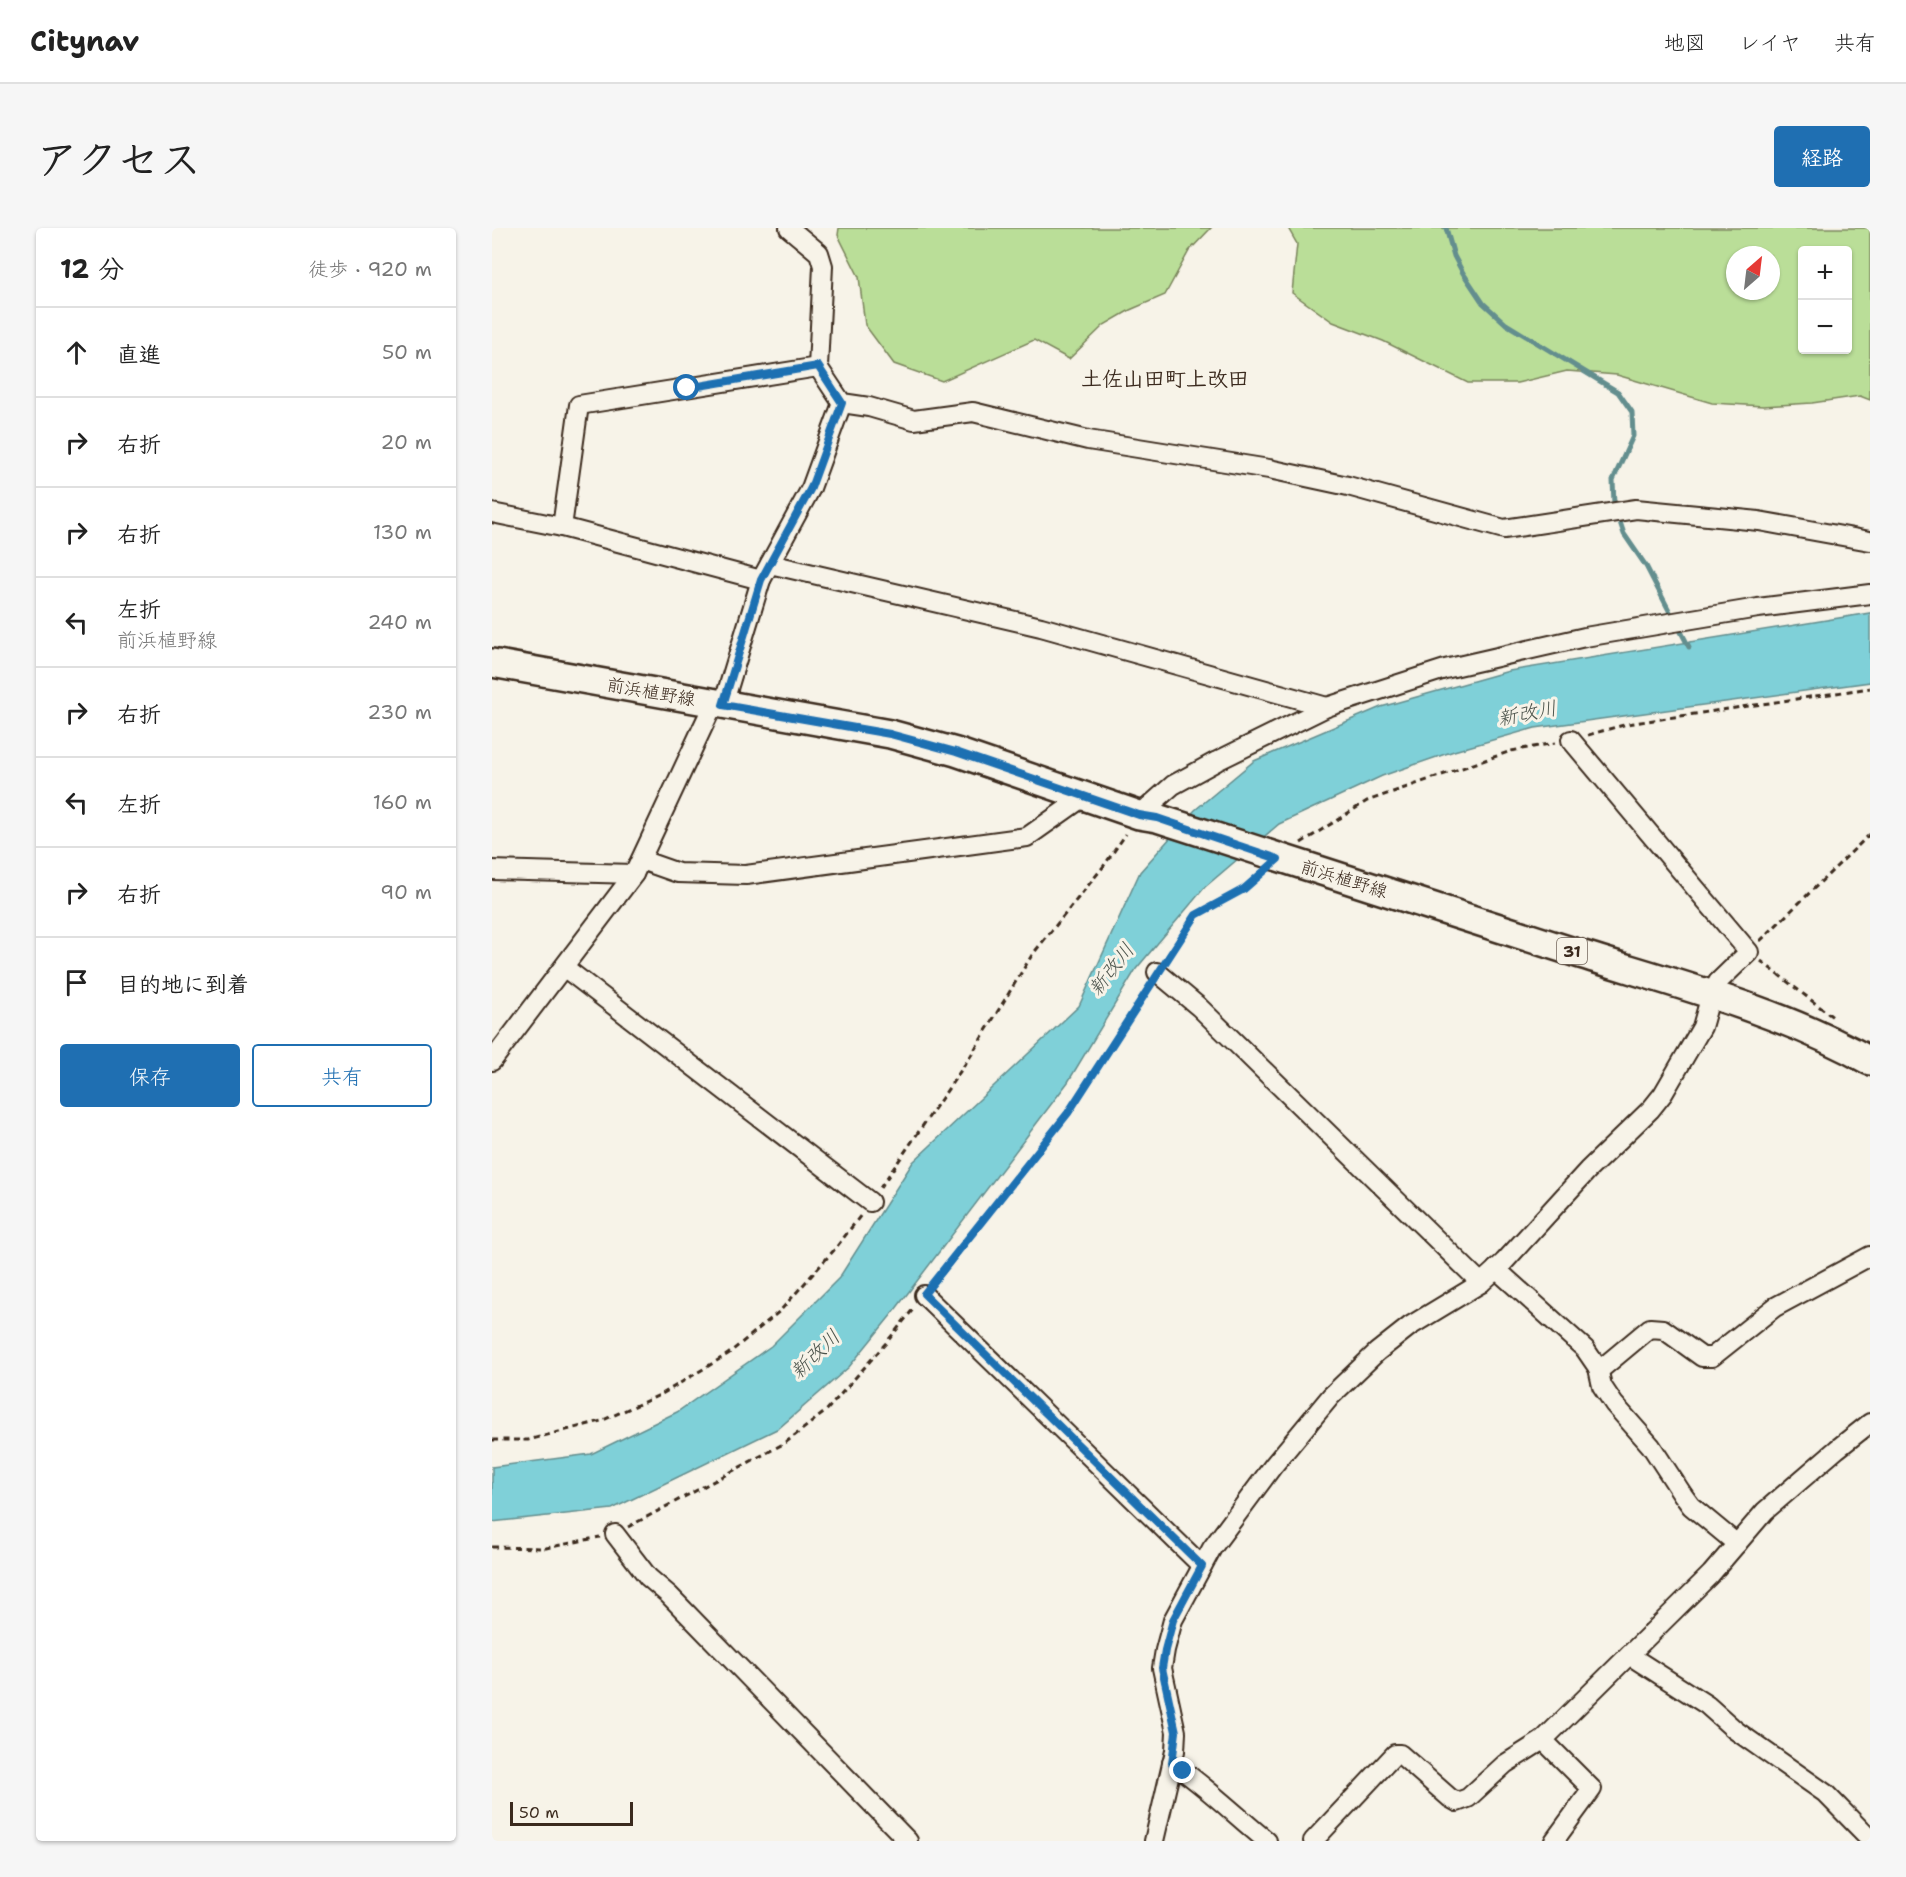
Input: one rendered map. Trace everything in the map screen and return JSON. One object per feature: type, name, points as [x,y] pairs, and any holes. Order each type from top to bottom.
[{"type":"main road","name":"前浜植野線","points":[[492,663],[890,734],[956,752],[1148,817],[1711,995],[1833,1040],[1870,1061]]},
{"type":"street","points":[[789,228],[819,253],[823,266],[818,366],[842,403],[869,407],[914,420],[973,412],[1088,440],[1269,469],[1348,486],[1504,529],[1636,508],[1759,521],[1870,541]]},
{"type":"street","points":[[562,527],[579,405],[818,366]]},
{"type":"street","points":[[492,1062],[565,969],[638,867],[718,704],[761,580],[811,488],[842,403]]},
{"type":"street","points":[[492,513],[562,527],[761,580]]},
{"type":"street","points":[[770,564],[1041,627],[1327,707]]},
{"type":"street","points":[[1148,817],[1173,785],[1217,761],[1327,707],[1445,669],[1585,636],[1870,594]]},
{"type":"street","points":[[1154,1841],[1172,1763],[1176,1732],[1162,1668],[1165,1650],[1173,1620],[1212,1548],[1273,1466],[1330,1396],[1377,1352],[1410,1326],[1481,1284],[1588,1170],[1657,1102],[1702,1026],[1711,995],[1718,982],[1749,952],[1571,740]]},
{"type":"street","points":[[492,870],[638,867],[678,873],[746,874],[1027,837],[1085,795]]},
{"type":"street","points":[[565,969],[870,1202]]},
{"type":"street","points":[[1157,972],[1199,1007],[1481,1284]]},
{"type":"street","points":[[1598,1368],[1602,1368],[1650,1328],[1663,1329],[1702,1357],[1712,1357],[1775,1307],[1870,1256]]},
{"type":"street","points":[[1496,1269],[1585,1349],[1598,1368],[1602,1386],[1614,1404],[1651,1446],[1691,1506],[1737,1544]]},
{"type":"street","points":[[924,1294],[1202,1566]]},
{"type":"street","points":[[1313,1841],[1395,1754],[1400,1754],[1450,1798],[1457,1802],[1468,1798],[1505,1764],[1543,1740],[1711,1574],[1765,1512],[1870,1423]]},
{"type":"street","points":[[615,1534],[648,1577],[669,1594],[908,1841]]},
{"type":"street","points":[[1629,1656],[1707,1705],[1736,1730],[1825,1793],[1870,1839]]},
{"type":"street","points":[[1543,1740],[1592,1789],[1554,1841]]},
{"type":"street","points":[[1172,1763],[1214,1794],[1237,1817],[1267,1841]]},
{"type":"path","points":[[492,1547],[546,1548],[615,1534],[785,1443],[826,1411],[886,1343],[1068,1113],[1157,972],[1196,915],[1244,889],[1273,857],[1367,801],[1510,751],[1571,740],[1627,724],[1870,688]]},
{"type":"path","points":[[1835,1019],[1749,952],[1870,834]]},
{"type":"green space","points":[[839,228],[1211,228],[1189,251],[1165,295],[1130,310],[1104,325],[1069,359],[1034,340],[942,381],[894,364],[865,325],[859,277],[838,235]]},
{"type":"green space","points":[[1288,228],[1870,228],[1870,400],[1860,396],[1812,403],[1763,406],[1712,403],[1617,375],[1567,371],[1517,383],[1468,383],[1383,341],[1333,322],[1292,293],[1297,244]]},
{"type":"water","name":"新改川","points":[[1870,613],[1870,682],[1535,728],[1454,751],[1382,776],[1279,824],[1205,887],[1136,969],[1068,1082],[892,1314],[849,1367],[779,1428],[612,1509],[492,1522],[492,1467],[591,1454],[677,1412],[771,1346],[839,1278],[913,1162],[1079,1006],[1140,872],[1195,810],[1254,761],[1381,707],[1509,671]]},
{"type":"waterway","points":[[1446,228],[1454,256],[1483,303],[1506,324],[1618,392],[1632,412],[1633,436],[1613,480],[1614,504],[1624,534],[1646,566],[1673,618]]},
{"type":"waterway","points":[[1678,626],[1689,647]]},
{"type":"district","name":"土佐山田町上改田","points":[[1165,379]]},
{"type":"route","points":[[687,388],[818,366],[842,403],[811,488],[761,580],[723,705],[890,734],[956,752],[1139,815],[1157,818],[1278,859],[1244,889],[1196,915],[1157,972],[1068,1113],[924,1294],[1202,1566],[1173,1620],[1162,1668],[1176,1732],[1172,1763],[1183,1771]]}]
